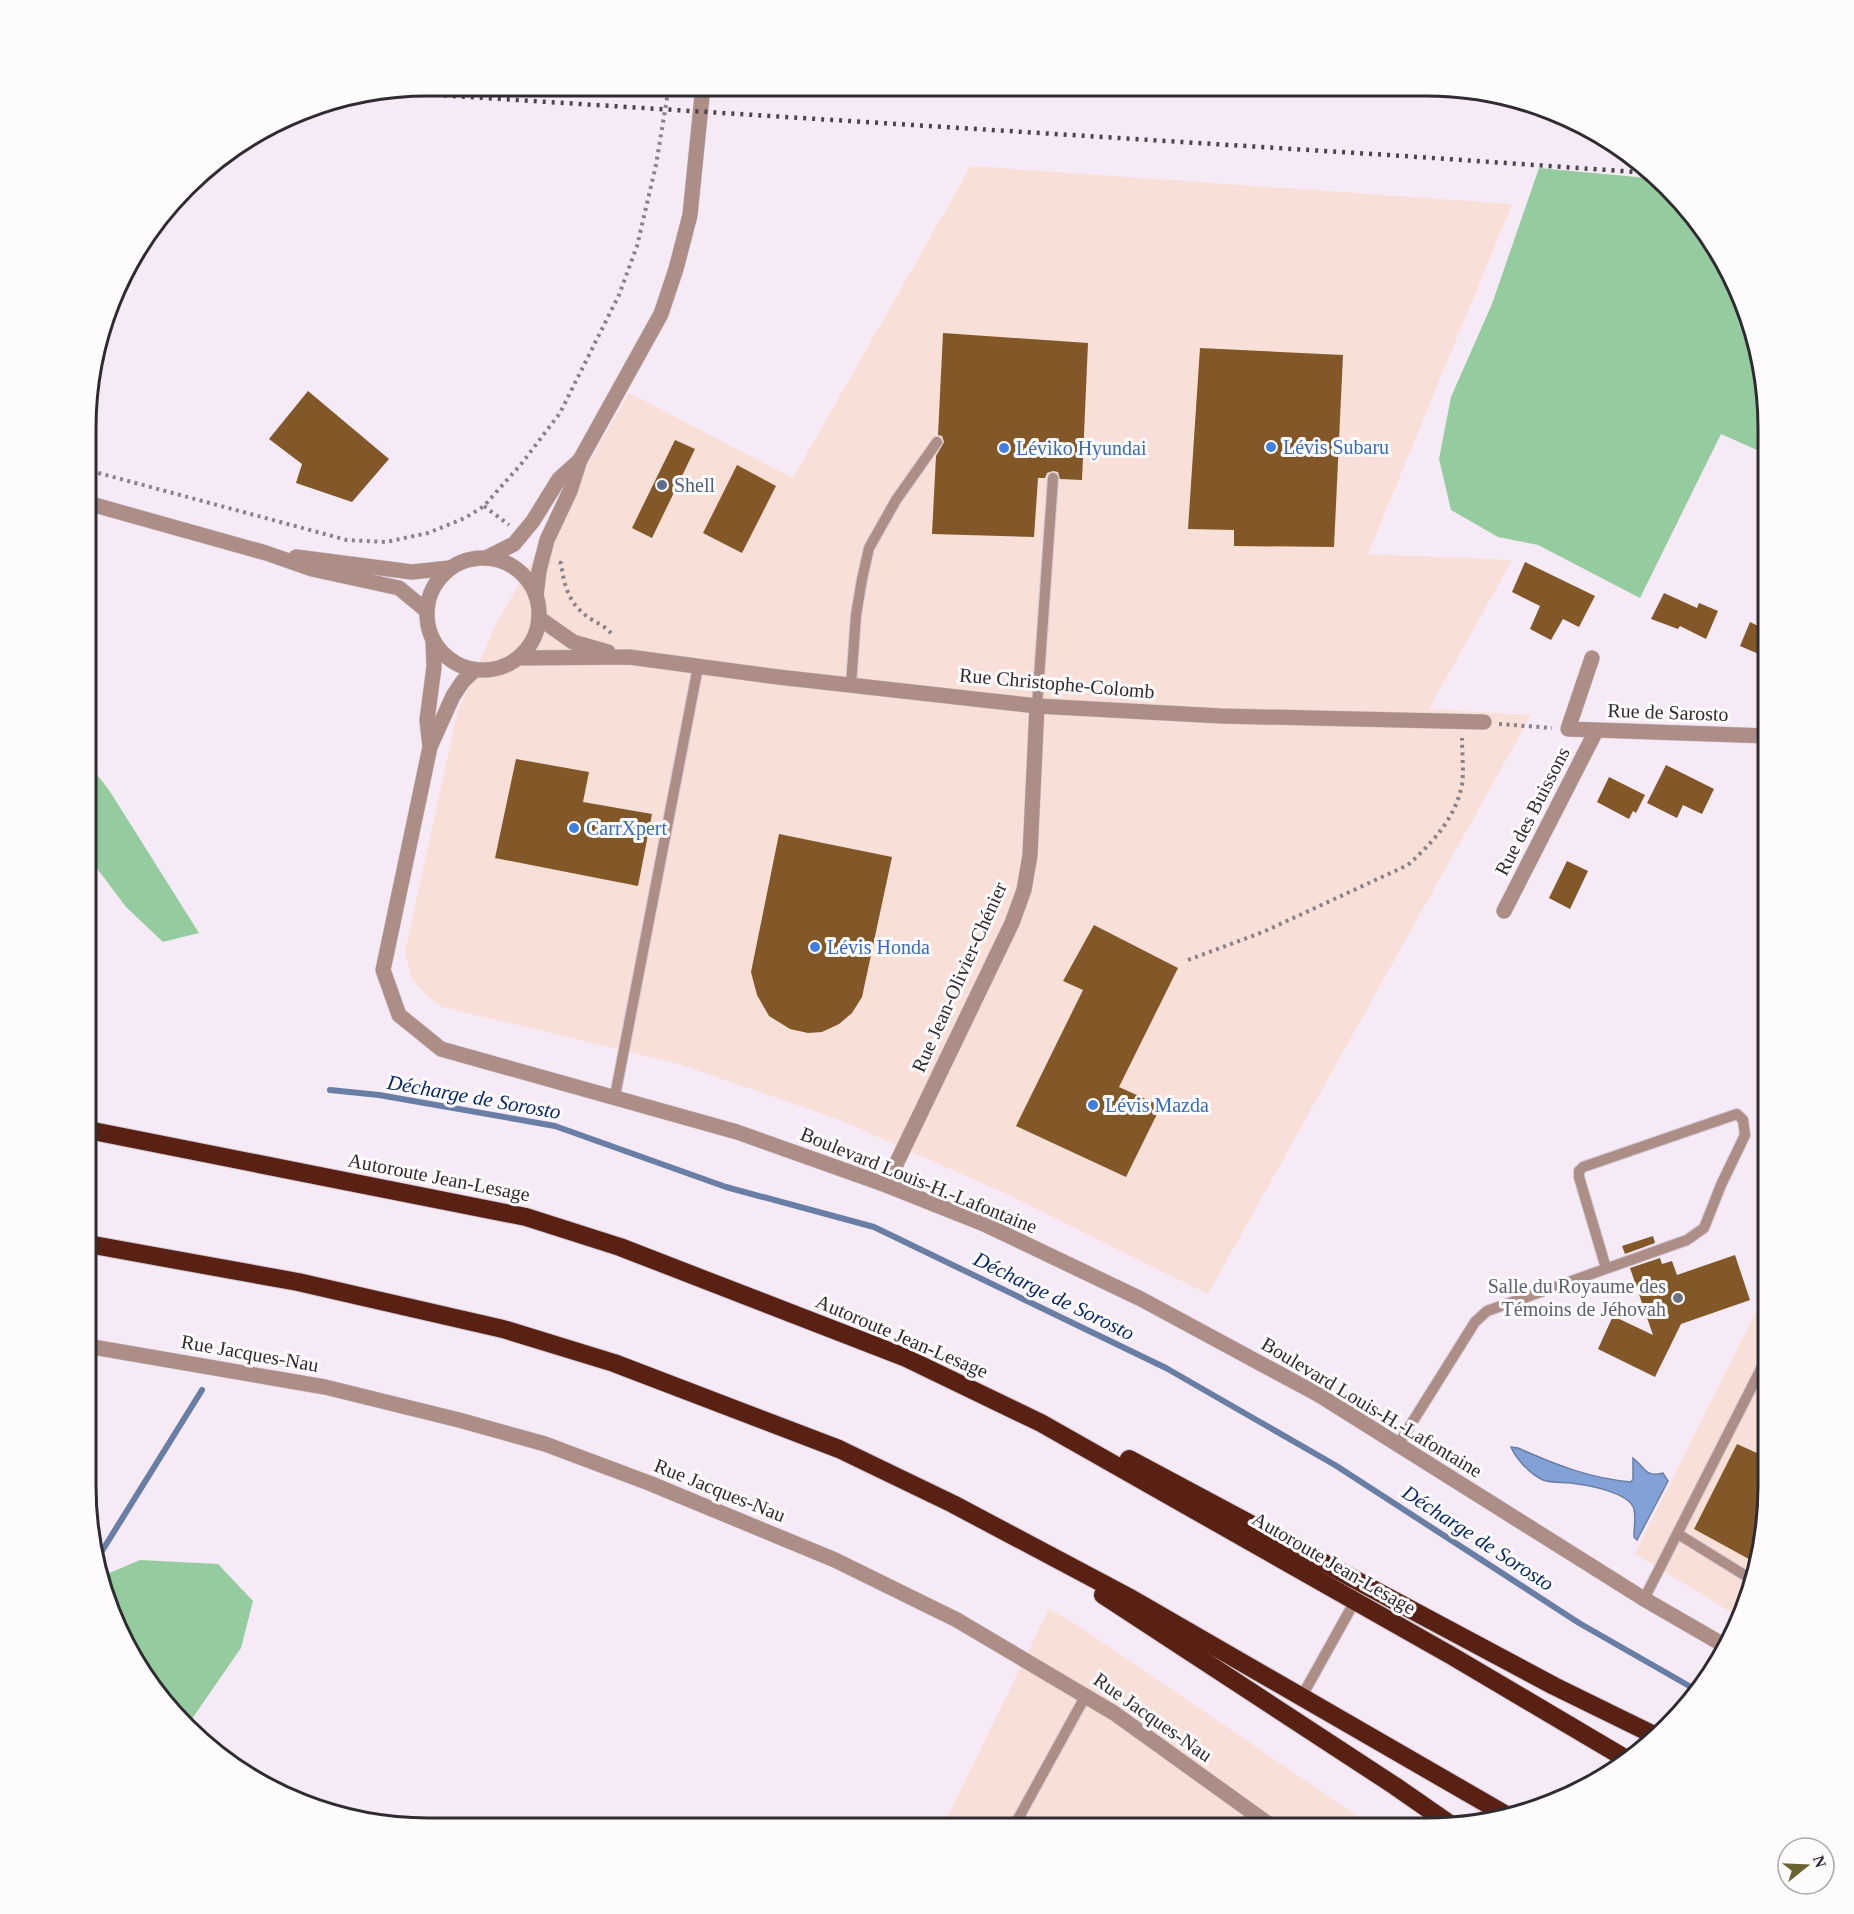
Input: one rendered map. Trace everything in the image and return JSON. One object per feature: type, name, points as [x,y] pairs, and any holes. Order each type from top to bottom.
[{"type":"highway","name":"Autoroute Jean-Lesage","points":[[96,1132],[526,1217],[620,1247],[904,1357],[1041,1423],[1355,1601],[1620,1755]]},
{"type":"highway","points":[[96,1245],[298,1282],[503,1329],[614,1363],[839,1449],[953,1504],[1132,1599],[1498,1810]]},
{"type":"highway","points":[[1041,1423],[1123,1455],[1554,1686],[1649,1732]]},
{"type":"highway","points":[[1067,1565],[1099,1593],[1440,1817]]},
{"type":"street","points":[[536,596],[547,540],[570,491],[580,460],[661,314],[676,269],[690,215],[702,96]]},
{"type":"street","points":[[486,558],[514,544],[559,479],[580,460]]},
{"type":"street","points":[[96,505],[266,553],[312,569],[399,588],[427,611]]},
{"type":"street","points":[[266,553],[412,572],[450,568],[479,557],[499,560],[517,568],[534,589],[540,608],[535,638],[519,658],[497,669],[475,670],[462,667],[447,658],[434,643],[427,624],[430,592],[450,568]]},
{"type":"street","name":"Rue Christophe-Colomb","points":[[539,618],[573,642],[629,657],[1037,706],[1221,716],[1484,723]]},
{"type":"street","name":"Boulevard Louis-H.-Lafontaine","points":[[430,747],[427,720],[434,667],[433,639]]},
{"type":"street","name":"Rue Christophe-Colomb","points":[[519,658],[629,657]]},
{"type":"street","points":[[1568,729],[1592,658]]},
{"type":"street","name":"Boulevard Louis-H.-Lafontaine","points":[[475,670],[463,681],[453,696],[430,747],[383,970],[399,1015],[441,1049],[737,1132],[885,1185],[984,1224],[1141,1299],[1319,1395],[1644,1599],[1719,1642]]},
{"type":"street","name":"Rue Jean-Olivier-Chénier","points":[[885,1185],[1012,923],[1024,890],[1030,855],[1037,706]]},
{"type":"street","name":"Rue de Sarosto","points":[[1568,729],[1758,736]]},
{"type":"street","name":"Rue des Buissons","points":[[1504,911],[1596,731]]},
{"type":"street","name":"Rue Jacques-Nau","points":[[96,1348],[325,1387],[545,1444],[650,1483],[835,1560],[957,1620],[1114,1713],[1260,1818]]},
{"type":"lane","points":[[851,685],[856,615],[869,548],[896,500],[937,442]]},
{"type":"lane","points":[[1037,706],[1053,478]]},
{"type":"lane","points":[[615,1096],[699,666]]},
{"type":"lane","points":[[1398,1445],[1475,1322],[1487,1311],[1687,1240],[1704,1228],[1745,1135],[1743,1120],[1737,1114],[1583,1167],[1579,1177],[1606,1268]]},
{"type":"lane","points":[[1644,1599],[1758,1375]]},
{"type":"lane","points":[[1678,1534],[1746,1576]]},
{"type":"lane","points":[[1302,1696],[1355,1601]]},
{"type":"lane","points":[[1018,1818],[1086,1695]]},
{"type":"path","points":[[96,472],[347,540],[386,542],[428,533],[465,518],[484,506],[522,463],[560,413],[619,295],[643,223],[656,165],[667,96]]},
{"type":"path","points":[[484,506],[522,535]]},
{"type":"path","points":[[544,550],[561,563],[567,593],[577,608],[610,631],[629,657]]},
{"type":"path","points":[[1188,960],[1263,932],[1408,865],[1442,830],[1454,810],[1462,784],[1462,722]]},
{"type":"path","points":[[1484,723],[1568,729]]},
{"type":"shaded area","points":[[971,166],[1512,204],[1368,554],[1512,560],[1429,709],[1531,715],[1208,1294],[1002,1192],[840,1120],[679,1064],[442,1007],[428,997],[412,979],[405,952],[457,714],[496,624],[629,393],[793,478]]},
{"type":"shaded area","points":[[1758,1307],[1757,1507],[1752,1550],[1733,1613],[1635,1554]]},
{"type":"shaded area","points":[[1049,1609],[1077,1625],[1360,1818],[947,1818]]},
{"type":"green space","points":[[1539,168],[1645,178],[1676,209],[1702,244],[1724,281],[1747,342],[1752,364],[1757,407],[1758,451],[1721,434],[1640,598],[1538,545],[1498,537],[1451,510],[1439,459],[1451,397],[1492,304]]},
{"type":"green space","points":[[96,774],[109,790],[199,933],[163,942],[126,907],[96,867]]},
{"type":"green space","points":[[140,1560],[218,1564],[253,1601],[241,1648],[192,1719],[152,1670],[130,1633],[108,1574]]},
{"type":"water","points":[[1511,1447],[1587,1474],[1631,1482],[1633,1458],[1649,1473],[1663,1473],[1668,1481],[1637,1540],[1634,1537],[1635,1519],[1631,1503],[1616,1494],[1597,1488],[1543,1480],[1524,1466]]},
{"type":"building","points":[[943,333],[1088,343],[1082,480],[1060,479],[1058,472],[1053,471],[1047,473],[1045,478],[1038,478],[1034,537],[932,534],[936,456],[944,442],[942,436],[938,435]]},
{"type":"building","points":[[1200,348],[1343,355],[1334,547],[1234,546],[1234,530],[1188,529]]},
{"type":"building","points":[[308,391],[389,459],[352,502],[296,483],[302,464],[269,439]]},
{"type":"building","points":[[675,440],[695,449],[652,538],[632,528]]},
{"type":"building","points":[[737,465],[776,486],[742,553],[703,533]]},
{"type":"building","points":[[1525,562],[1595,596],[1579,627],[1563,619],[1551,640],[1530,629],[1540,606],[1512,592]]},
{"type":"building","points":[[1664,593],[1697,608],[1699,603],[1718,611],[1706,639],[1680,626],[1678,629],[1651,619]]},
{"type":"building","points":[[1750,622],[1758,626],[1758,654],[1740,646]]},
{"type":"building","points":[[516,759],[589,772],[583,802],[652,814],[638,886],[495,858]]},
{"type":"building","points":[[1666,765],[1714,789],[1702,814],[1683,805],[1677,818],[1647,803]]},
{"type":"building","points":[[1609,777],[1645,795],[1636,813],[1633,811],[1629,819],[1597,802]]},
{"type":"building","points":[[779,834],[892,857],[862,997],[852,1013],[839,1024],[822,1032],[808,1033],[790,1029],[769,1016],[757,995],[751,972]]},
{"type":"building","points":[[1567,861],[1588,871],[1570,909],[1549,898]]},
{"type":"building","points":[[1094,925],[1178,968],[1119,1087],[1161,1106],[1126,1177],[1016,1126],[1083,990],[1063,981]]},
{"type":"building","points":[[1653,1236],[1655,1243],[1625,1254],[1622,1246]]},
{"type":"building","points":[[1735,1255],[1750,1300],[1681,1324],[1655,1377],[1598,1349],[1613,1316],[1653,1335],[1630,1268],[1660,1258],[1662,1264],[1672,1261],[1677,1275]]},
{"type":"building","points":[[1737,1444],[1758,1453],[1757,1507],[1750,1560],[1694,1529]]},
{"type":"waterway","name":"Décharge de Sorosto","points":[[330,1090],[379,1095],[555,1126],[726,1187],[874,1227],[1166,1368],[1335,1465],[1579,1623],[1690,1686]]},
{"type":"waterway","name":"Décharge de Sorosto","points":[[102,1551],[202,1390]]},
{"type":"railway","points":[[453,96],[1637,172]]},
{"type":"place","name":"Lévis Subaru","points":[[1271,447]]},
{"type":"place","name":"Léviko Hyundai","points":[[1004,448]]},
{"type":"place","name":"Shell","points":[[662,485]]},
{"type":"place","name":"CarrXpert","points":[[574,828]]},
{"type":"place","name":"Lévis Honda","points":[[815,947]]},
{"type":"place","name":"Lévis Mazda","points":[[1093,1105]]},
{"type":"place","name":"Salle du Royaume des Témoins de Jéhovah","points":[[1678,1298]]}]
